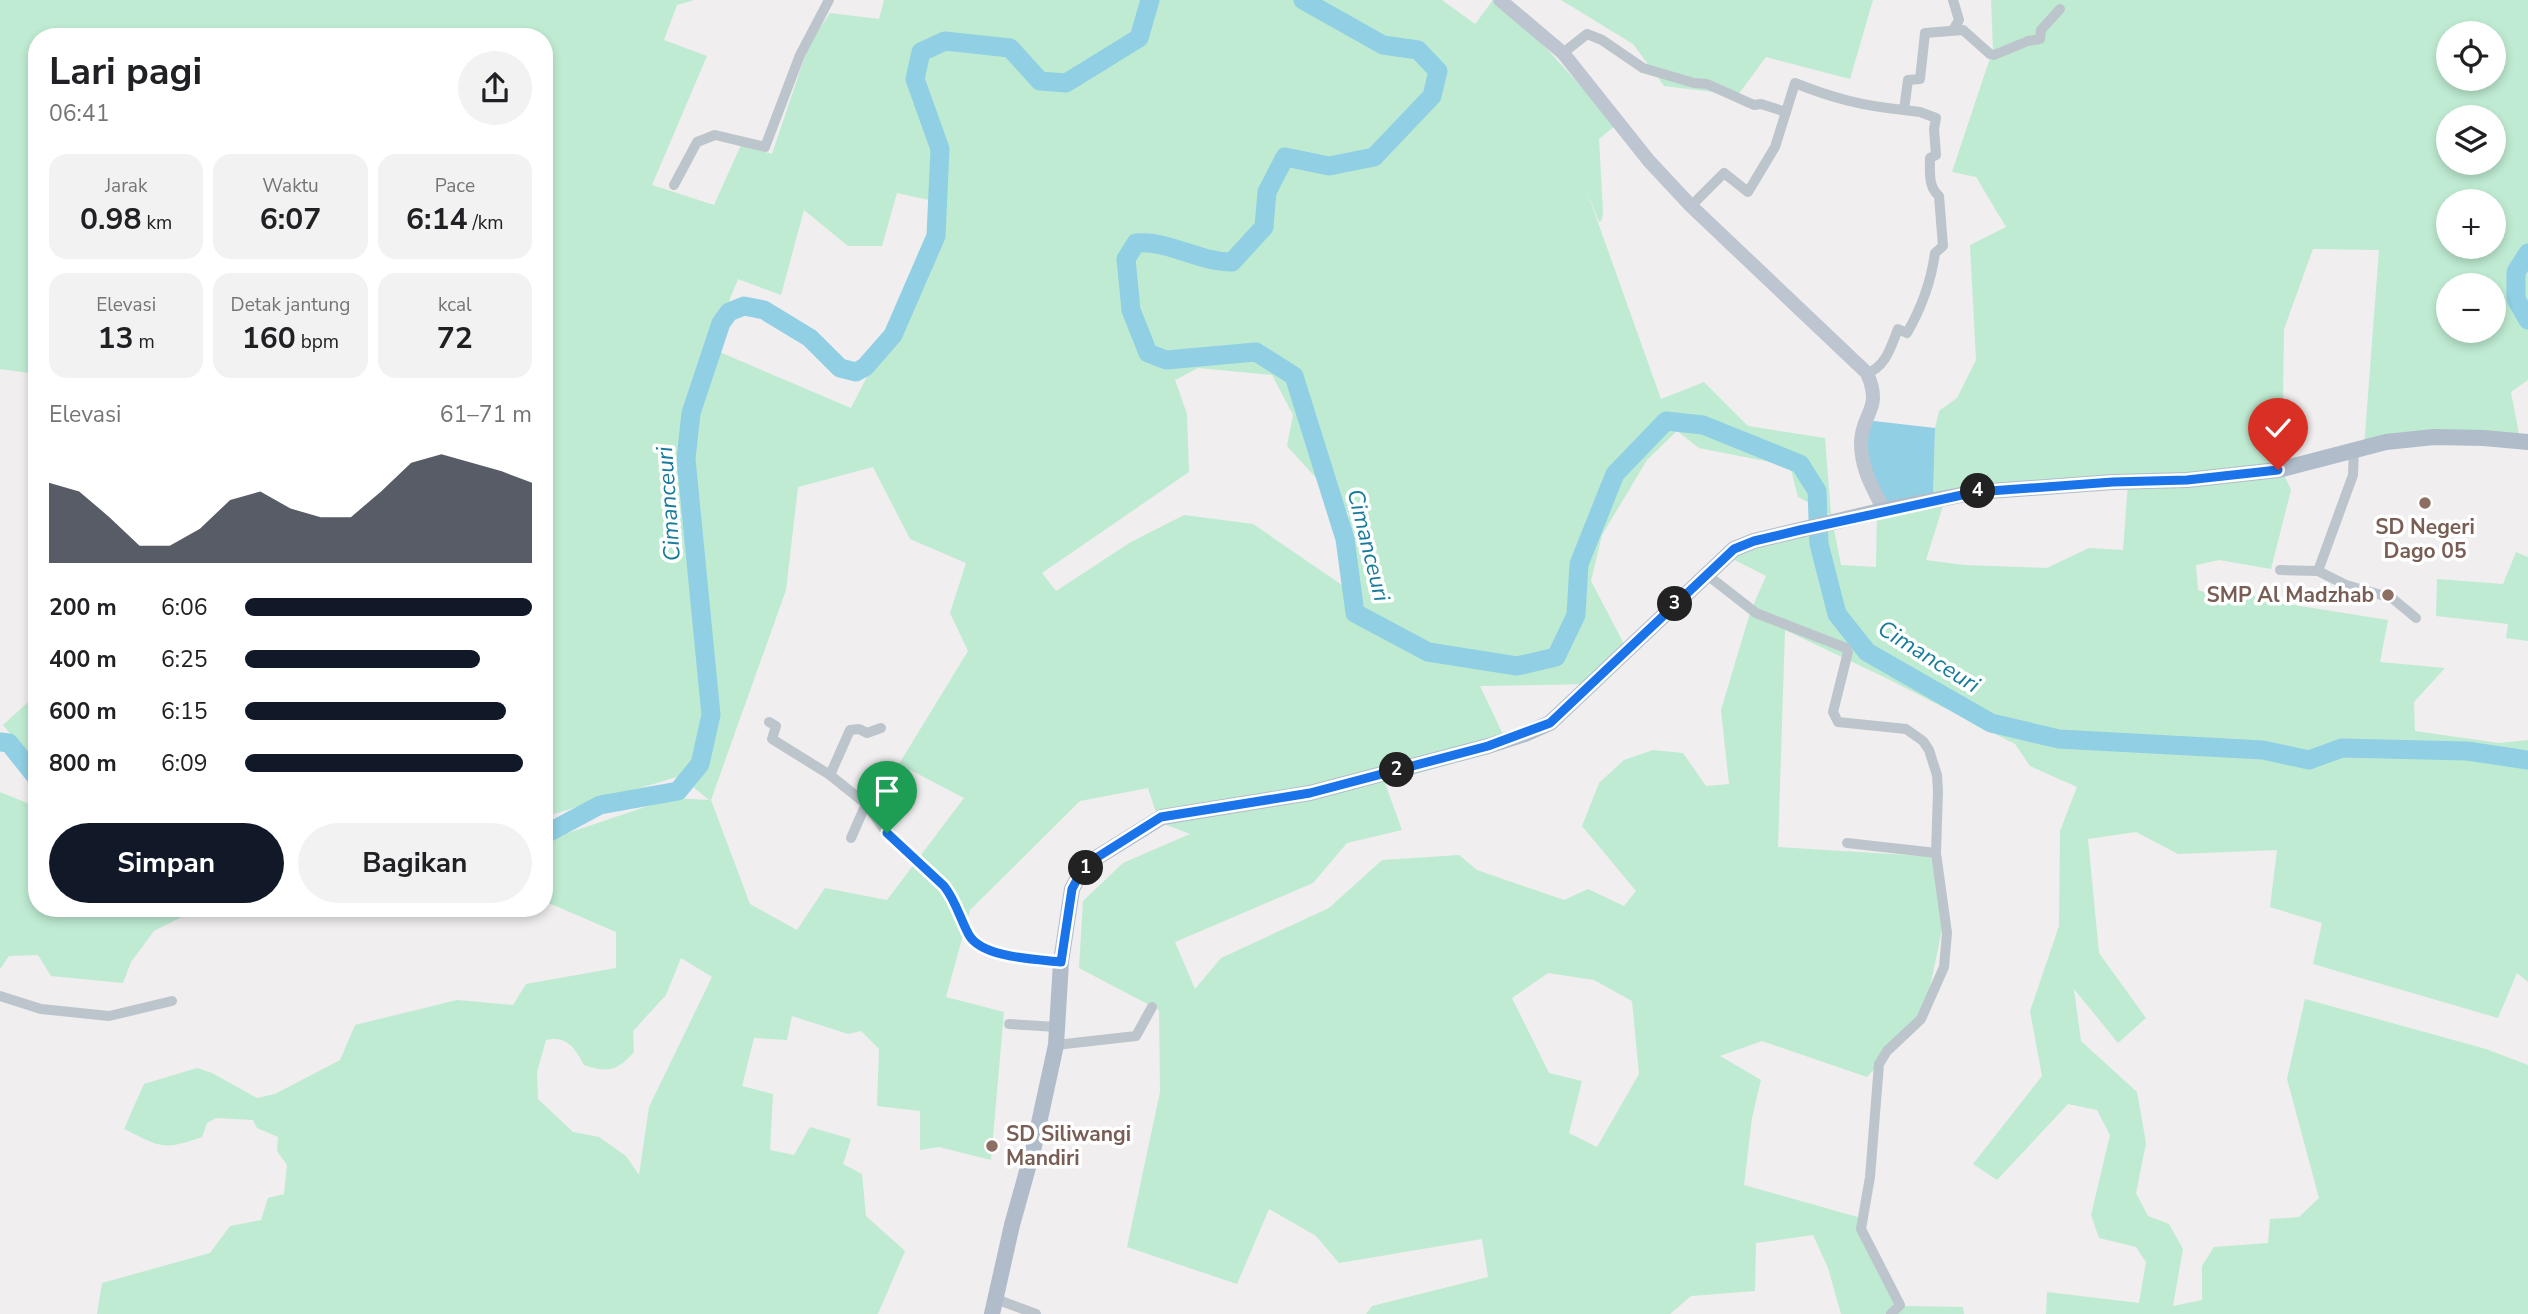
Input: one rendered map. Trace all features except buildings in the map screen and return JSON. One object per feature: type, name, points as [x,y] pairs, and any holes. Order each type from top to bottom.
[{"type":"main road","points":[[994,1307],[1012,1225],[1034,1146],[1055,1045],[1061,962],[1072,889],[1081,872],[1096,858],[1161,817],[1310,793],[1488,746],[1550,723],[1734,549],[1754,541],[1884,510],[1976,492],[2113,482],[2187,480],[2278,470],[2386,442],[2484,438],[2528,442]]},
{"type":"street","points":[[674,185],[696,142],[715,135],[765,148],[800,55],[829,0]]},
{"type":"street","points":[[1500,0],[1563,53],[1649,161],[1691,206],[1867,373],[1874,402],[1861,439],[1864,472],[1884,510]]},
{"type":"street","points":[[1953,0],[1959,20],[1953,30]]},
{"type":"street","points":[[1904,110],[1908,79],[1920,79],[1925,33],[1963,30],[1994,55],[2040,39],[2041,30],[2060,9]]},
{"type":"street","points":[[1563,53],[1587,34],[1602,40],[1643,68],[1694,83],[1707,84],[1754,105],[1760,104],[1786,112]]},
{"type":"street","points":[[1691,206],[1724,173],[1748,192],[1774,147],[1795,83],[1862,105],[1920,112],[1936,118],[1936,155],[1930,158],[1930,179],[1932,190],[1938,196],[1943,246],[1936,253],[1933,274],[1921,309],[1907,333],[1898,328],[1877,370],[1867,373]]},
{"type":"street","points":[[2318,571],[2353,475],[2354,449]]},
{"type":"street","points":[[2280,570],[2318,571],[2346,585],[2392,598],[2416,618]]},
{"type":"street","points":[[1706,574],[1756,613],[1846,648],[1848,652],[1833,712],[1838,722],[1906,729],[1923,741],[1929,750],[1937,775],[1936,853],[1947,933],[1944,967],[1921,1019],[1887,1052],[1879,1064],[1870,1177],[1861,1229],[1900,1305],[1891,1314]]},
{"type":"street","points":[[769,722],[776,726],[772,739],[830,775],[866,804],[887,833],[944,886],[951,894],[970,937],[978,946],[990,951],[1061,962]]},
{"type":"street","points":[[830,775],[850,730],[859,729],[867,733],[881,729]]},
{"type":"street","points":[[851,838],[866,804]]},
{"type":"street","points":[[1847,843],[1936,853]]},
{"type":"street","points":[[0,996],[41,1009],[109,1016],[172,1001]]},
{"type":"street","points":[[1055,1045],[1136,1036],[1152,1007]]},
{"type":"street","points":[[1009,1024],[1057,1027]]},
{"type":"street","points":[[994,1307],[1036,1314]]},
{"type":"green space","points":[[0,0],[694,0],[677,5],[664,40],[707,56],[652,185],[714,205],[741,145],[772,154],[809,44],[830,13],[879,19],[884,0],[1442,0],[1475,24],[1493,0],[1526,26],[1616,125],[1599,139],[1603,211],[1602,220],[1599,222],[1586,189],[1661,399],[1704,382],[1748,426],[1825,438],[1831,514],[1841,565],[1876,567],[1877,511],[1933,497],[1935,428],[1939,411],[1957,398],[1976,360],[1970,245],[2006,227],[1976,177],[1952,172],[1993,49],[1991,0],[2528,0],[2528,380],[2511,392],[2521,445],[2474,439],[2364,448],[2379,250],[2313,249],[2284,329],[2282,470],[2291,490],[2271,569],[2219,560],[2196,565],[2198,590],[2223,599],[2231,586],[2263,600],[2388,620],[2380,662],[2445,668],[2414,702],[2415,731],[2499,743],[2528,740],[2528,982],[2517,973],[2498,1018],[2313,964],[2322,923],[2270,907],[2277,850],[2178,854],[2136,832],[2088,839],[2099,953],[2146,1018],[2118,1043],[2074,989],[2081,1041],[2137,1092],[2146,1143],[2136,1193],[2148,1216],[2169,1224],[2183,1249],[2173,1306],[2202,1300],[2202,1266],[2214,1247],[2268,1243],[2270,1219],[2299,1217],[2319,1198],[2287,1079],[2305,999],[2486,1049],[2528,1065],[2528,1314],[2046,1314],[2047,1292],[2139,1303],[2146,1262],[2136,1247],[2099,1238],[2091,1215],[2110,1135],[2097,1110],[2068,1104],[1997,1180],[1973,1164],[2042,1076],[2030,1011],[2059,926],[2060,831],[2077,787],[2030,766],[2015,744],[1785,630],[1778,847],[1939,857],[1944,920],[1924,1016],[1867,1077],[1762,1041],[1720,1056],[1761,1080],[1752,1118],[1744,1185],[1861,1218],[1905,1306],[1963,1307],[1964,1314],[1841,1314],[1828,1268],[1813,1235],[1756,1243],[1755,1291],[1691,1296],[1670,1314],[1366,1314],[1372,1306],[1488,1277],[1482,1239],[1339,1263],[1316,1236],[1269,1209],[1237,1284],[1127,1247],[1160,1092],[1159,1010],[1079,968],[1083,901],[1123,863],[1190,834],[1159,822],[1148,788],[1080,801],[970,910],[946,997],[1004,1012],[991,1160],[939,1147],[920,1150],[920,1111],[877,1106],[879,1049],[861,1031],[848,1034],[792,1016],[787,1040],[754,1038],[742,1086],[773,1094],[770,1150],[794,1155],[810,1127],[851,1139],[843,1164],[862,1174],[866,1216],[905,1251],[878,1314],[97,1314],[102,1283],[210,1253],[230,1226],[261,1220],[268,1198],[284,1194],[287,1165],[277,1151],[278,1137],[257,1128],[253,1120],[216,1118],[207,1123],[202,1137],[169,1145],[154,1143],[124,1129],[144,1084],[197,1068],[212,1073],[257,1098],[275,1094],[340,1060],[355,1025],[457,1000],[513,1005],[526,984],[616,968],[616,932],[553,905],[553,838],[672,798],[709,800],[680,776],[553,814],[553,28],[28,28],[28,373],[0,369]],"holes":[[[897,193],[929,200],[940,235],[851,408],[710,348],[738,279],[781,295],[804,210],[848,246],[882,246]],[[1198,368],[1272,375],[1293,415],[1287,446],[1348,513],[1361,598],[1253,524],[1184,515],[1131,542],[1056,591],[1042,573],[1189,472],[1187,414],[1175,380]],[[1677,431],[1699,448],[1790,466],[1798,497],[1830,514],[1725,555],[1766,576],[1750,613],[1721,710],[1729,784],[1706,786],[1683,753],[1653,750],[1624,760],[1599,783],[1582,826],[1636,891],[1624,906],[1588,889],[1564,900],[1477,870],[1459,855],[1382,860],[1329,908],[1221,958],[1195,989],[1175,942],[1313,883],[1347,843],[1402,830],[1385,783],[1509,747],[1480,686],[1596,684],[1625,646],[1591,581],[1602,535],[1647,460]],[[873,467],[910,539],[966,563],[950,613],[968,651],[899,764],[964,798],[887,900],[825,888],[797,930],[750,904],[711,800],[786,590],[798,487]],[[2128,484],[2123,550],[2089,548],[2047,568],[1964,565],[1926,560],[1946,496]],[[681,958],[712,977],[649,1107],[639,1175],[626,1156],[599,1137],[573,1132],[538,1099],[537,1072],[546,1040],[553,1039],[570,1044],[584,1065],[600,1069],[617,1067],[634,1052],[633,1031],[666,995]],[[1548,973],[1594,980],[1632,1001],[1639,1074],[1597,1147],[1569,1133],[1582,1081],[1549,1073],[1512,998]]]},
{"type":"green space","points":[[1561,0],[1873,0],[1850,79],[1766,57],[1738,95],[1664,86],[1633,44]]},
{"type":"green space","points":[[2516,552],[2528,557],[2528,641],[2506,638],[2508,624],[2436,616],[2437,579],[2503,584]]},
{"type":"green space","points":[[28,702],[28,755],[3,725]]},
{"type":"green space","points":[[0,792],[28,803],[28,917],[181,917],[154,931],[131,962],[123,983],[51,976],[38,955],[9,956],[0,969]]},
{"type":"water","points":[[1865,420],[1935,428],[1933,498],[1889,506],[1865,479]]},
{"type":"waterway","name":"Cimanceuri","points":[[553,830],[600,805],[678,791],[700,764],[711,715],[686,459],[691,413],[721,323],[729,312],[744,306],[764,310],[810,338],[840,368],[856,372],[865,367],[893,335],[936,236],[940,149],[915,79],[921,52],[945,41],[1010,48],[1040,81],[1066,83],[1139,38],[1150,0]]},
{"type":"waterway","name":"Cimanceuri","points":[[1303,0],[1383,45],[1418,50],[1438,71],[1432,96],[1374,157],[1329,166],[1285,157],[1267,192],[1264,227],[1232,262],[1207,259],[1148,243],[1136,243],[1126,259],[1131,310],[1148,353],[1166,360],[1256,352],[1294,376],[1345,539],[1355,613],[1428,652],[1517,666],[1556,657],[1576,615],[1579,564],[1615,474],[1666,421],[1703,425],[1800,464],[1817,491],[1819,544],[1837,614],[1867,652],[1991,723],[2059,739],[2263,750],[2309,760],[2342,748],[2467,751],[2528,760]]},
{"type":"waterway","name":"Cimanceuri","points":[[2528,253],[2516,272],[2516,299],[2528,320]]},
{"type":"waterway","name":"Cimanceuri","points":[[0,742],[9,743],[28,767]]},
{"type":"place","name":"SD Negeri Dago 05","points":[[2425,503]]},
{"type":"place","name":"SMP Al Madzhab","points":[[2388,595]]},
{"type":"place","name":"SD Siliwangi Mandiri","points":[[992,1146]]},
{"type":"route","points":[[887,833],[951,894],[970,937],[978,946],[990,951],[1061,962],[1072,889],[1081,872],[1096,858],[1161,817],[1310,793],[1488,746],[1550,723],[1734,549],[1754,541],[1884,510],[1976,492],[2113,482],[2187,480],[2278,470]]}]
